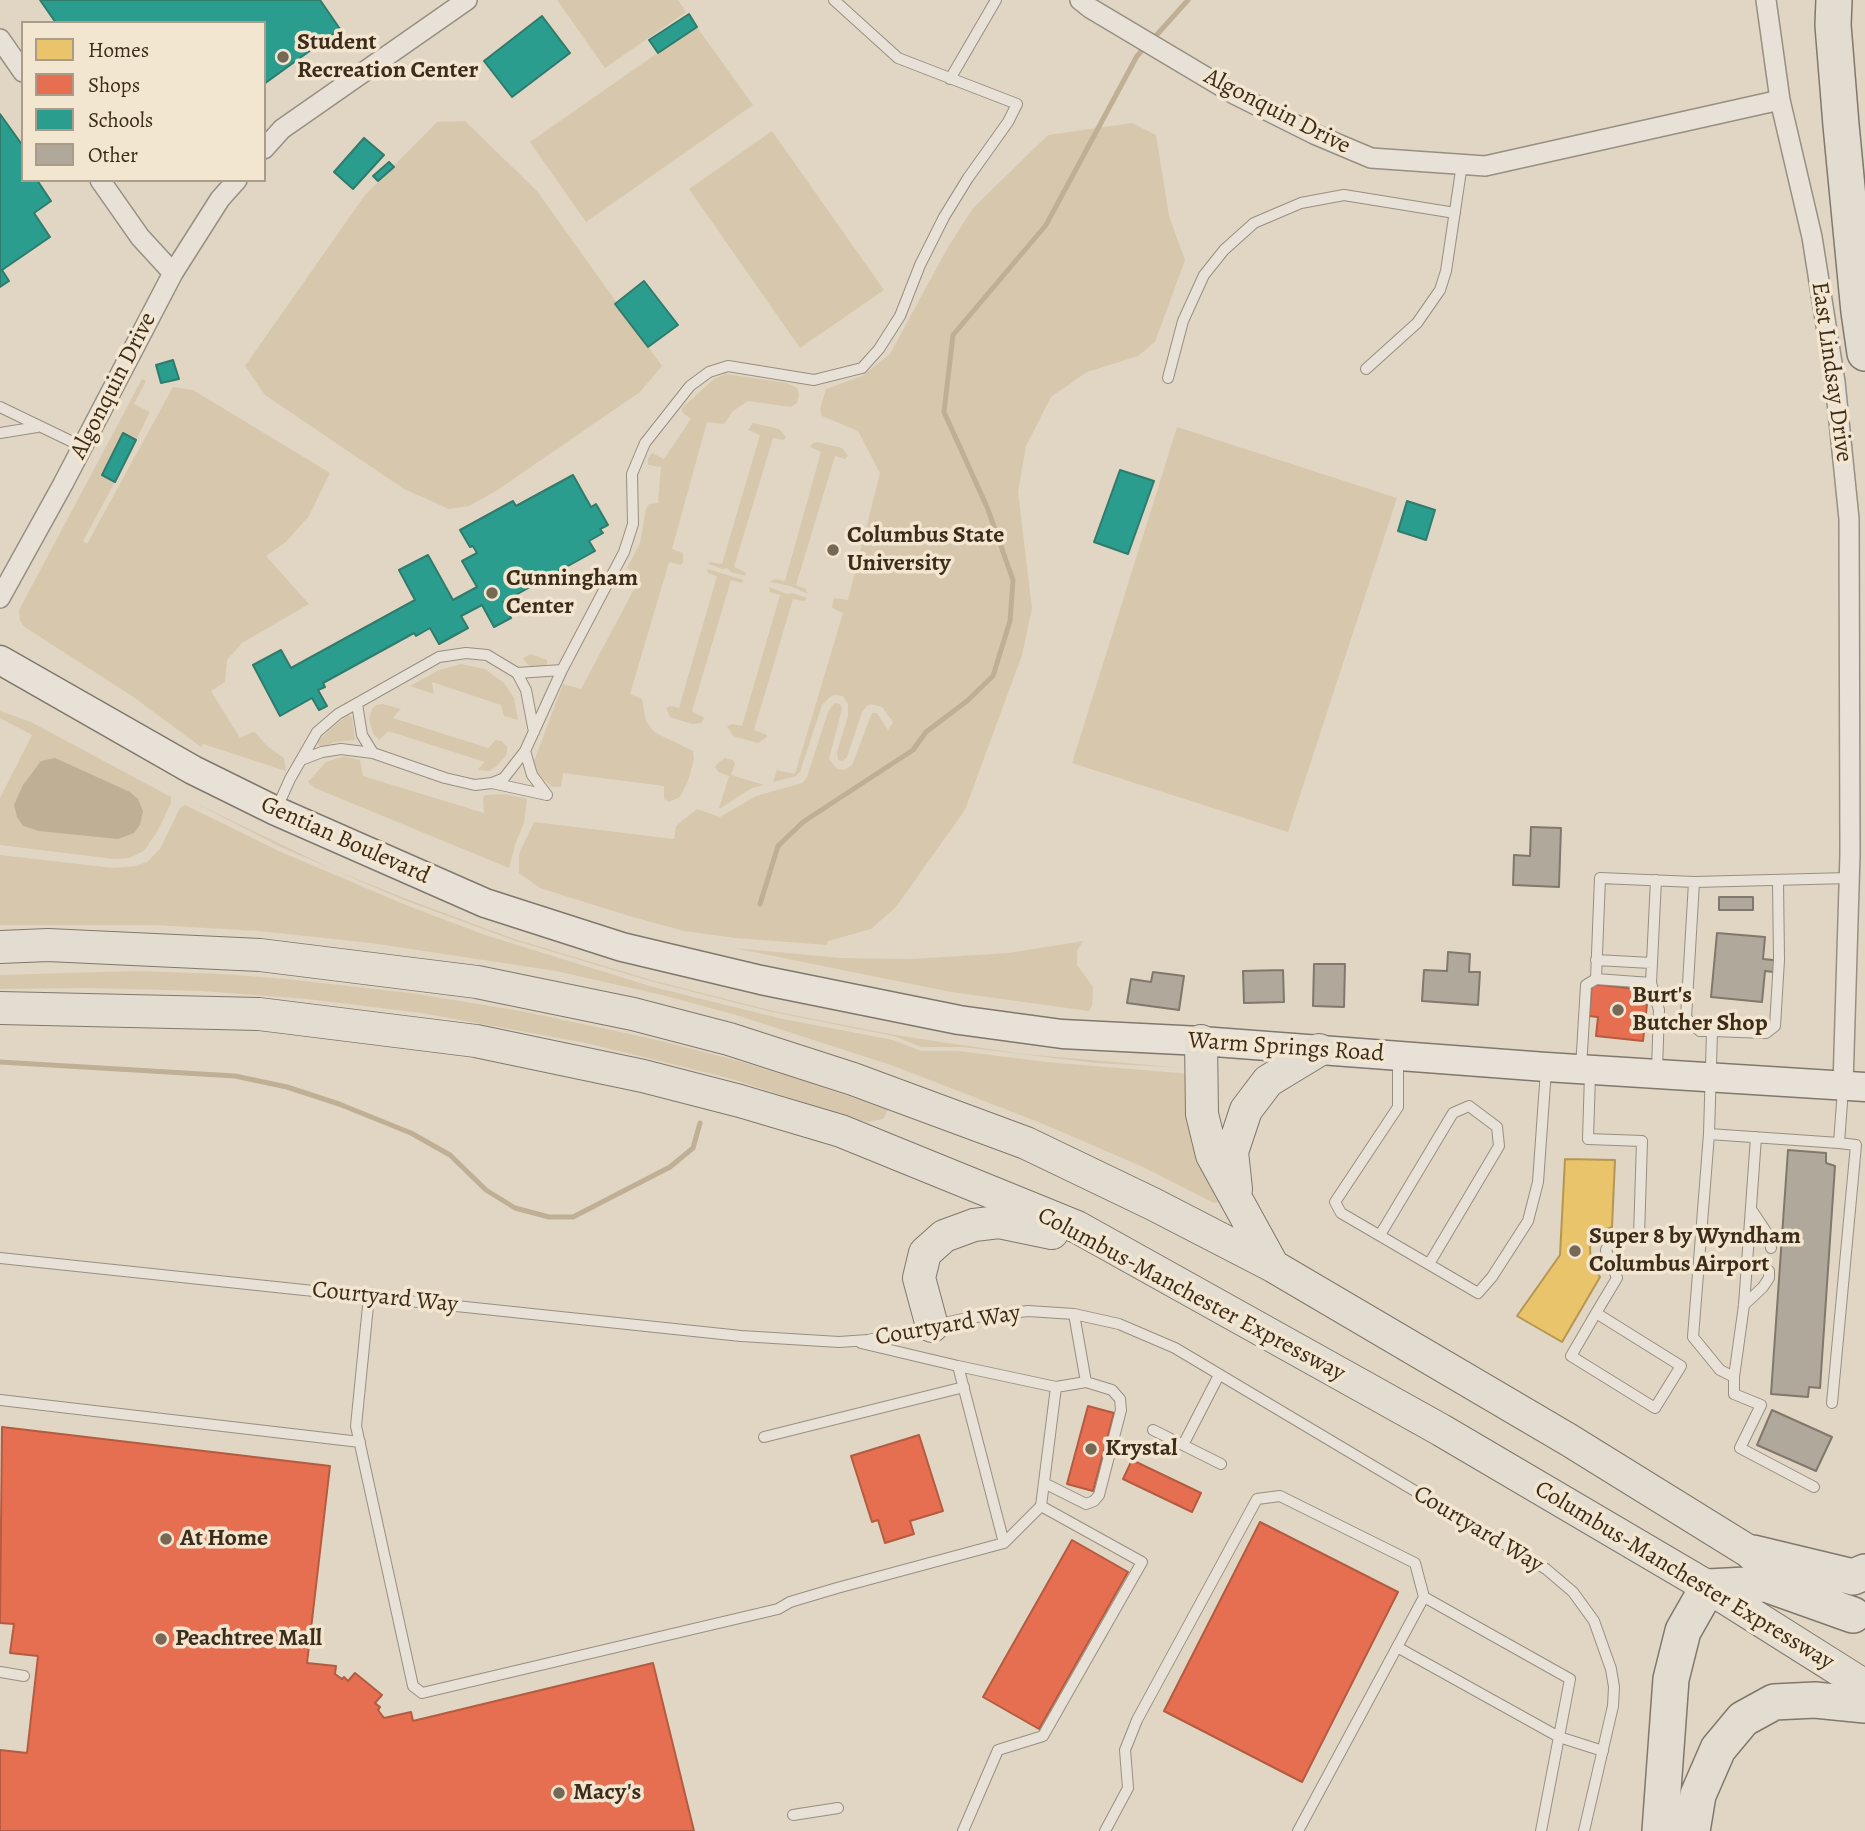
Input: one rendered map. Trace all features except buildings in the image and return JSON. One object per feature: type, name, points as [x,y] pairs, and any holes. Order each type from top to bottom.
[{"type":"highway","points":[[1834,0],[1833,25],[1840,125],[1865,353]]},
{"type":"highway","points":[[0,947],[48,945],[260,955],[477,982],[633,1014],[729,1039],[853,1079],[1026,1143],[1273,1266],[1569,1440],[1859,1618]]},
{"type":"highway","name":"Columbus-Manchester Expressway","points":[[0,1008],[259,1014],[476,1041],[643,1076],[740,1101],[861,1139],[1077,1227],[1441,1430],[1708,1587],[1865,1686]]},
{"type":"highway","points":[[1201,1041],[1202,1114],[1212,1156],[1273,1266]]},
{"type":"highway","points":[[1237,1201],[1232,1152],[1245,1110],[1268,1081],[1319,1050]]},
{"type":"highway","points":[[932,1326],[919,1278],[925,1253],[944,1236],[974,1225],[999,1222],[1034,1228],[1122,1253]]},
{"type":"highway","points":[[1752,1553],[1853,1577],[1865,1572]]},
{"type":"highway","points":[[1660,1831],[1671,1679],[1683,1631],[1708,1587],[1766,1584],[1859,1618]]},
{"type":"highway","points":[[1692,1831],[1698,1795],[1718,1749],[1743,1719],[1774,1702],[1815,1700],[1865,1705]]},
{"type":"main road","name":"Gentian Boulevard","points":[[0,660],[193,770],[276,811],[485,903],[622,947],[712,968]]},
{"type":"main road","name":"Warm Springs Road","points":[[712,968],[959,1020],[1062,1034],[1201,1041],[1546,1067],[1854,1086]]},
{"type":"street","name":"Algonquin Drive","points":[[1080,0],[1119,26],[1236,94],[1303,129],[1371,158],[1485,166],[1780,100]]},
{"type":"street","name":"East Lindsay Drive","points":[[1766,0],[1780,100],[1816,264],[1835,382],[1849,519],[1849,878],[1854,1086]]},
{"type":"street","points":[[266,147],[282,129],[464,1]]},
{"type":"street","points":[[0,40],[21,69]]},
{"type":"street","points":[[101,182],[140,237],[173,273]]},
{"type":"street","name":"Algonquin Drive","points":[[0,597],[83,447],[173,273],[220,199],[235,182]]},
{"type":"lane","points":[[301,760],[322,752],[341,749],[373,753],[445,778],[475,785],[504,778],[525,751],[562,670],[624,552],[634,516],[632,474],[645,443],[691,386],[709,372],[728,366],[814,380],[848,372],[862,368],[891,331],[944,217],[1008,122],[1017,104],[898,58],[834,0]]},
{"type":"lane","points":[[950,79],[996,0]]},
{"type":"lane","points":[[1366,369],[1417,323],[1440,290],[1446,271],[1462,164]]},
{"type":"lane","points":[[1168,378],[1184,321],[1205,275],[1224,250],[1254,223],[1301,203],[1344,195],[1455,213]]},
{"type":"lane","points":[[0,407],[83,447]]},
{"type":"lane","points":[[0,433],[37,426]]},
{"type":"lane","points":[[276,811],[317,732],[338,715],[439,657],[466,653],[487,655],[517,673],[526,690],[534,732]]},
{"type":"lane","points":[[517,673],[562,670]]},
{"type":"lane","points":[[357,704],[362,735],[373,753]]},
{"type":"lane","points":[[492,783],[547,795],[532,775],[525,751]]},
{"type":"lane","points":[[1596,979],[1600,878],[1694,882],[1849,878]]},
{"type":"lane","points":[[1656,880],[1651,963],[1651,983],[1659,1010],[1656,1074]]},
{"type":"lane","points":[[1694,882],[1686,1018],[1700,1031],[1766,1033],[1775,1026],[1779,960],[1778,880]]},
{"type":"lane","points":[[1597,960],[1651,963]]},
{"type":"lane","points":[[1596,1313],[1681,1366],[1655,1408],[1571,1356],[1596,1313],[1617,1279],[1606,1250],[1612,1239],[1639,1236],[1642,1141],[1588,1139],[1586,985],[1596,979],[1651,983]]},
{"type":"lane","points":[[1712,1031],[1709,1135],[1693,1337],[1720,1370],[1734,1377]]},
{"type":"lane","points":[[1398,1056],[1398,1107],[1335,1202],[1341,1213],[1478,1293],[1528,1221],[1538,1182],[1546,1067]]},
{"type":"lane","points":[[1839,1143],[1854,1086]]},
{"type":"lane","points":[[1380,1235],[1453,1113],[1469,1105],[1497,1127],[1499,1146],[1429,1264]]},
{"type":"lane","points":[[1709,1135],[1856,1144],[1832,1403]]},
{"type":"lane","points":[[1756,1138],[1744,1305],[1734,1394],[1761,1405],[1740,1448],[1814,1487]]},
{"type":"lane","points":[[1751,1209],[1769,1236],[1771,1248]]},
{"type":"lane","name":"Courtyard Way","points":[[0,1258],[741,1336],[853,1342],[997,1313],[1028,1311],[1074,1314],[1119,1324],[1147,1335],[1219,1374],[1546,1569],[1573,1592],[1594,1621],[1613,1678],[1613,1706],[1584,1831]]},
{"type":"lane","points":[[1744,1305],[1763,1287],[1769,1278],[1769,1271]]},
{"type":"lane","points":[[369,1296],[356,1426],[413,1686],[422,1693],[778,1609],[790,1602],[837,1588],[1004,1543],[1041,1506],[1056,1387]]},
{"type":"lane","points":[[1074,1314],[1086,1382]]},
{"type":"lane","points":[[853,1342],[1056,1387],[1086,1382],[1112,1390],[1120,1399],[1121,1410],[1099,1495],[1086,1504],[1044,1483]]},
{"type":"lane","points":[[958,1366],[1004,1543]]},
{"type":"lane","points":[[1183,1445],[1219,1374]]},
{"type":"lane","points":[[764,1437],[964,1387]]},
{"type":"lane","points":[[0,1400],[360,1442]]},
{"type":"lane","points":[[1153,1430],[1221,1464]]},
{"type":"lane","points":[[1105,1831],[1128,1788],[1125,1750],[1137,1720],[1257,1499],[1280,1496],[1415,1563],[1424,1597],[1298,1831]]},
{"type":"lane","points":[[963,1831],[999,1750],[1043,1736],[1142,1562],[1041,1506]]},
{"type":"lane","points":[[1424,1597],[1570,1678],[1541,1831]]},
{"type":"lane","points":[[1397,1647],[1559,1737],[1603,1751]]},
{"type":"lane","points":[[0,1672],[24,1676]]},
{"type":"lane","points":[[793,1815],[838,1808]]},
{"type":"shaded area","points":[[557,0],[678,0],[686,12],[605,68]]},
{"type":"shaded area","points":[[696,26],[753,105],[586,222],[530,142]]},
{"type":"shaded area","points":[[465,121],[537,191],[662,366],[640,392],[496,491],[469,506],[449,509],[404,489],[265,395],[245,366],[365,195],[437,122]]},
{"type":"shaded area","points":[[1132,123],[1156,135],[1169,216],[1185,260],[1155,342],[1138,356],[1087,372],[1051,397],[1026,446],[1018,492],[1032,608],[1022,655],[965,810],[896,907],[871,929],[828,941],[827,945],[736,938],[684,931],[629,916],[540,888],[519,873],[519,854],[534,822],[674,839],[676,826],[697,809],[720,817],[756,796],[802,783],[807,777],[828,712],[834,703],[840,704],[842,709],[829,759],[837,769],[844,770],[852,765],[872,713],[877,713],[888,730],[893,722],[882,707],[871,704],[867,706],[862,712],[847,757],[843,761],[838,760],[837,752],[848,716],[848,704],[843,696],[834,695],[822,705],[800,772],[796,776],[773,782],[777,770],[795,774],[843,613],[832,608],[834,598],[848,600],[880,473],[858,431],[822,416],[820,409],[826,389],[862,376],[890,354],[948,247],[973,208],[1048,135]]},
{"type":"shaded area","points":[[772,131],[884,290],[800,348],[689,189]]},
{"type":"shaded area","points":[[726,374],[787,383],[797,388],[799,395],[797,403],[791,407],[748,401],[733,411],[724,424],[707,422],[672,549],[683,553],[683,562],[681,565],[669,562],[630,694],[642,699],[646,721],[654,732],[693,751],[694,759],[689,778],[680,797],[669,802],[664,799],[664,786],[563,773],[561,787],[552,787],[538,775],[534,761],[563,684],[581,689],[640,578],[627,568],[640,543],[646,509],[649,504],[658,503],[661,467],[648,465],[648,458],[652,453],[664,459],[691,419],[682,412],[682,408],[714,379]]},
{"type":"shaded area","points":[[142,379],[146,381],[134,404],[150,412],[136,440],[123,434],[102,475],[115,482],[83,541],[87,544],[173,387],[193,390],[330,473],[309,516],[286,542],[266,556],[309,604],[242,643],[227,660],[225,682],[211,691],[240,738],[252,732],[256,733],[267,746],[284,758],[286,771],[203,744],[201,747],[132,696],[23,626],[20,620],[19,610]]},
{"type":"shaded area","points":[[753,423],[779,429],[786,437],[784,440],[773,438],[734,567],[745,572],[746,576],[708,564],[722,564],[760,435],[748,430]]},
{"type":"shaded area","points":[[1177,427],[1397,498],[1288,832],[1072,763]]},
{"type":"shaded area","points":[[817,442],[842,448],[848,456],[845,459],[835,456],[796,585],[806,589],[808,594],[790,586],[770,582],[774,579],[785,581],[821,452],[810,447]]},
{"type":"shaded area","points":[[707,569],[744,580],[741,583],[731,580],[692,711],[704,718],[701,723],[692,724],[670,717],[666,708],[679,708],[717,576],[708,573]]},
{"type":"shaded area","points":[[769,587],[807,598],[804,601],[793,599],[754,730],[767,737],[758,743],[733,736],[727,726],[742,726],[780,595],[770,592]]},
{"type":"shaded area","points":[[531,654],[547,660],[547,666],[533,669],[523,658]]},
{"type":"shaded area","points":[[461,664],[485,669],[504,683],[514,698],[518,720],[504,716],[501,705],[432,682],[434,694],[410,686],[439,670]]},
{"type":"shaded area","points":[[383,704],[401,709],[393,718],[488,748],[496,740],[501,741],[507,746],[507,754],[489,771],[477,770],[485,762],[388,731],[379,740],[373,733],[369,719],[372,709]]},
{"type":"shaded area","points":[[0,711],[31,722],[171,797],[171,803],[157,832],[144,851],[129,858],[114,859],[0,845],[0,798],[32,735],[0,718]]},
{"type":"shaded area","points":[[348,715],[352,717],[355,740],[321,747],[318,745],[318,741],[330,729]]},
{"type":"shaded area","points":[[344,756],[360,760],[363,776],[484,813],[485,795],[505,794],[527,799],[524,823],[509,868],[315,788],[308,782],[326,762]]},
{"type":"shaded area","points":[[55,758],[130,792],[138,799],[143,811],[140,825],[134,833],[118,839],[39,831],[23,826],[14,805],[23,785],[41,761]]},
{"type":"shaded area","points":[[725,758],[733,760],[735,764],[731,775],[764,785],[752,788],[719,808],[729,776],[718,772],[715,767]]},
{"type":"shaded area","points":[[189,800],[332,869],[404,898],[514,939],[651,980],[773,1011],[895,1035],[1022,1054],[1184,1068],[1096,1063],[962,1047],[921,1047],[894,1036],[772,1012],[650,981],[513,940],[404,900],[283,848]]},
{"type":"shaded area","points":[[185,805],[281,852],[406,905],[485,935],[653,987],[783,1019],[893,1040],[921,1051],[958,1051],[1046,1062],[1191,1074],[1220,1202],[1214,1203],[1143,1167],[1041,1123],[891,1065],[736,1015],[556,971],[371,943],[258,931],[154,925],[0,925],[0,855],[114,868],[136,866],[147,862],[160,849],[180,808]]},
{"type":"shaded area","points":[[1083,941],[1077,951],[1077,965],[1093,987],[1092,1006],[1089,1011],[951,992],[734,948],[841,958],[911,959],[1009,953]]},
{"type":"shaded area","points":[[135,971],[286,979],[411,993],[526,1012],[731,1059],[888,1110],[883,1119],[868,1122],[857,1120],[732,1079],[660,1061],[586,1043],[422,1013],[307,999],[202,991],[0,989],[0,975]]},
{"type":"waterway","points":[[1153,39],[1188,0]]},
{"type":"waterway","points":[[760,904],[778,846],[803,822],[913,750],[926,732],[967,701],[993,676],[1010,621],[1013,580],[987,507],[944,412],[953,335],[1046,225],[1137,56],[1146,46]]},
{"type":"waterway","points":[[0,1062],[235,1076],[287,1087],[339,1104],[411,1133],[450,1155],[486,1190],[515,1208],[549,1217],[573,1217],[670,1167],[693,1148],[700,1123]]},
{"type":"place","name":"Student Recreation Center","points":[[283,57]]},
{"type":"place","name":"Columbus State University","points":[[833,550]]},
{"type":"place","name":"Cunningham Center","points":[[492,593]]},
{"type":"place","name":"Burt's Butcher Shop","points":[[1618,1010]]},
{"type":"place","name":"Super 8 by Wyndham Columbus Airport","points":[[1575,1251]]},
{"type":"place","name":"Krystal","points":[[1091,1449]]},
{"type":"place","name":"At Home","points":[[166,1539]]},
{"type":"place","name":"Peachtree Mall","points":[[161,1639]]},
{"type":"place","name":"Macy's","points":[[559,1793]]}]
